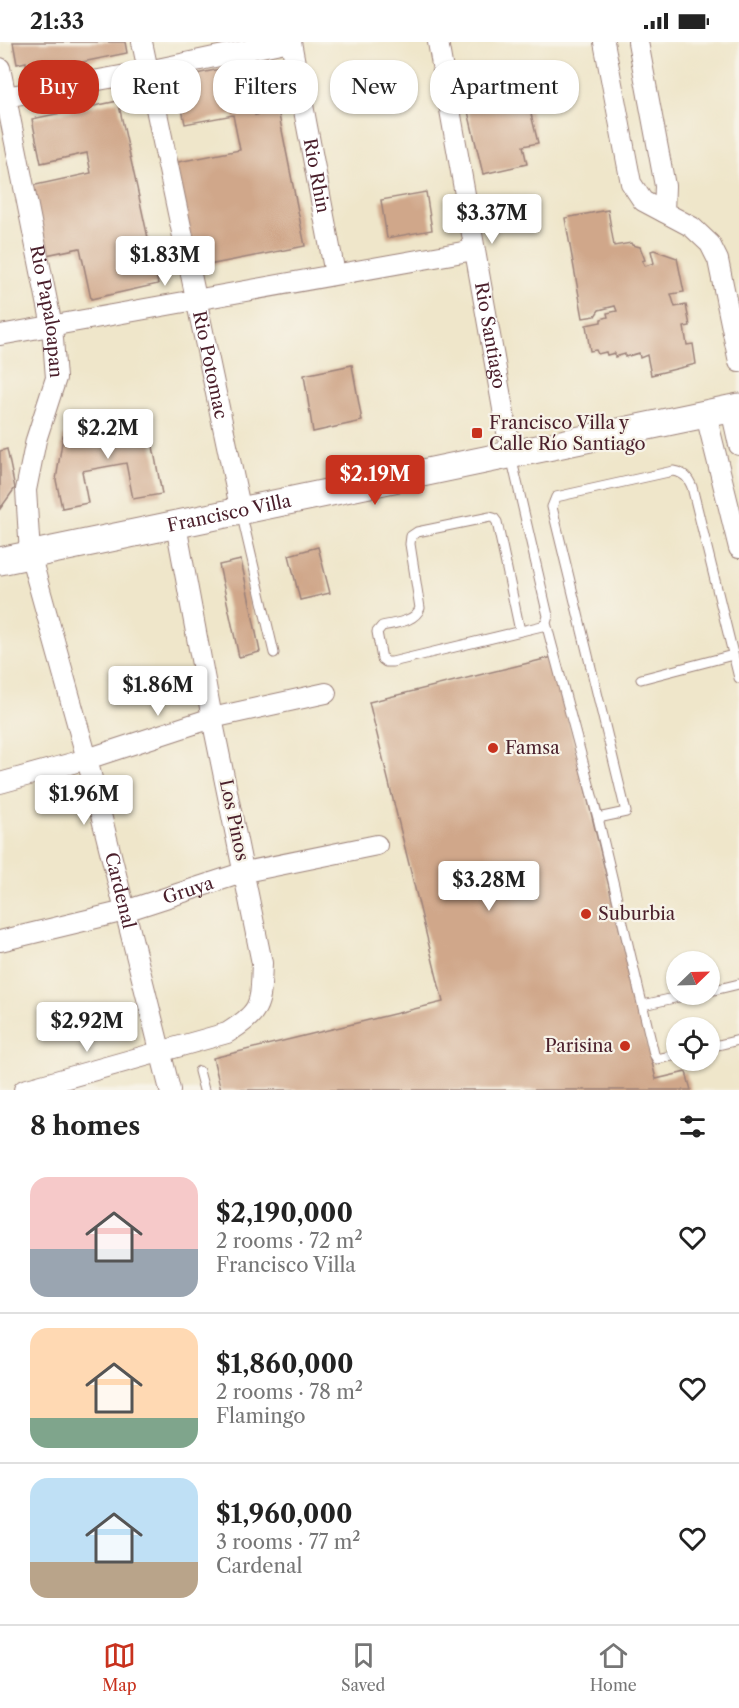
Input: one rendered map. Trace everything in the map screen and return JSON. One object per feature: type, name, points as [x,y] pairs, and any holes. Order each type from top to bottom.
[{"type":"street","name":"Rio Potomac","points":[[142,42],[146,60]]},
{"type":"street","points":[[200,60],[285,42]]},
{"type":"street","name":"Rio Rhin","points":[[291,42],[335,274]]},
{"type":"street","name":"Rio Santiago","points":[[438,42],[511,454]]},
{"type":"street","points":[[604,42],[631,183],[643,201],[692,227],[710,244],[718,260],[739,362]]},
{"type":"street","points":[[638,42],[665,186],[664,212]]},
{"type":"street","name":"Rio Papaloapan","points":[[0,68],[3,97],[52,326],[56,378],[36,440],[26,490],[30,554]]},
{"type":"street","points":[[3,97],[111,78]]},
{"type":"street","name":"Rio Potomac","points":[[157,114],[241,512]]},
{"type":"street","points":[[0,335],[474,250]]},
{"type":"street","points":[[725,410],[739,445]]},
{"type":"street","points":[[725,410],[739,548]]},
{"type":"street","name":"Francisco Villa","points":[[0,561],[725,410]]},
{"type":"street","name":"Los Pinos","points":[[24,1090],[74,1084],[160,1051],[227,1033],[246,1022],[260,1004],[262,963],[212,718],[176,525]]},
{"type":"street","name":"Cardenal","points":[[30,554],[87,759],[170,1090]]},
{"type":"street","points":[[0,783],[87,759],[212,718],[326,693]]},
{"type":"street","name":"Gruya","points":[[0,941],[125,911],[245,872],[377,845]]},
{"type":"lane","points":[[511,454],[548,616],[546,622],[542,626],[386,662],[382,659],[377,632],[382,626],[409,619],[418,613],[420,608],[410,544],[411,536],[417,532],[490,517],[497,522],[520,631]]},
{"type":"lane","points":[[598,818],[626,812],[552,507],[556,497],[674,471],[688,478],[739,678]]},
{"type":"lane","points":[[241,512],[274,653]]},
{"type":"lane","points":[[546,622],[598,818],[656,1057],[666,1058]]},
{"type":"lane","points":[[641,679],[734,655]]},
{"type":"lane","points":[[720,989],[739,984]]},
{"type":"lane","points":[[643,1005],[666,1000]]},
{"type":"lane","points":[[720,1045],[739,1040]]},
{"type":"lane","points":[[199,1071],[204,1090]]},
{"type":"building","points":[[13,42],[125,42],[127,53],[92,60],[18,60],[17,64]]},
{"type":"building","points":[[213,70],[213,114],[279,114],[305,246],[193,268],[173,163],[240,150],[233,115],[185,124],[183,114],[201,114],[201,73]]},
{"type":"building","points":[[111,102],[111,114],[121,114],[158,284],[91,299],[80,248],[46,255],[31,186],[91,173],[87,153],[41,163],[32,119],[56,114],[99,114],[99,105]]},
{"type":"building","points":[[469,114],[531,114],[538,143],[523,146],[527,164],[483,174]]},
{"type":"building","points":[[426,192],[432,230],[387,238],[381,200]]},
{"type":"building","points":[[608,210],[614,246],[631,243],[640,247],[645,266],[654,263],[651,251],[654,250],[677,258],[684,292],[671,294],[675,307],[686,305],[690,326],[684,327],[687,345],[693,344],[696,364],[651,375],[647,355],[640,358],[639,353],[615,357],[615,353],[607,355],[606,352],[598,354],[596,350],[590,351],[586,325],[601,322],[601,319],[608,317],[607,313],[617,311],[615,306],[599,310],[595,316],[583,318],[565,218]]},
{"type":"building","points":[[352,365],[362,421],[313,432],[304,375]]},
{"type":"building","points":[[148,420],[162,494],[133,499],[126,463],[82,471],[88,503],[62,508],[56,480],[63,436]]},
{"type":"building","points":[[7,449],[15,488],[0,509],[0,451]]},
{"type":"building","points":[[318,547],[330,593],[300,600],[289,555]]},
{"type":"building","points":[[241,560],[260,652],[239,657],[219,565]]},
{"type":"building","points":[[553,657],[656,1079],[686,1072],[691,1090],[221,1090],[213,1058],[443,1002],[369,702]]},
{"type":"place","name":"Francisco Villa y Calle Río Santiago","points":[[477,433]]},
{"type":"place","name":"Famsa","points":[[493,748]]},
{"type":"place","name":"Suburbia","points":[[586,914]]},
{"type":"place","name":"Parisina","points":[[625,1046]]}]
